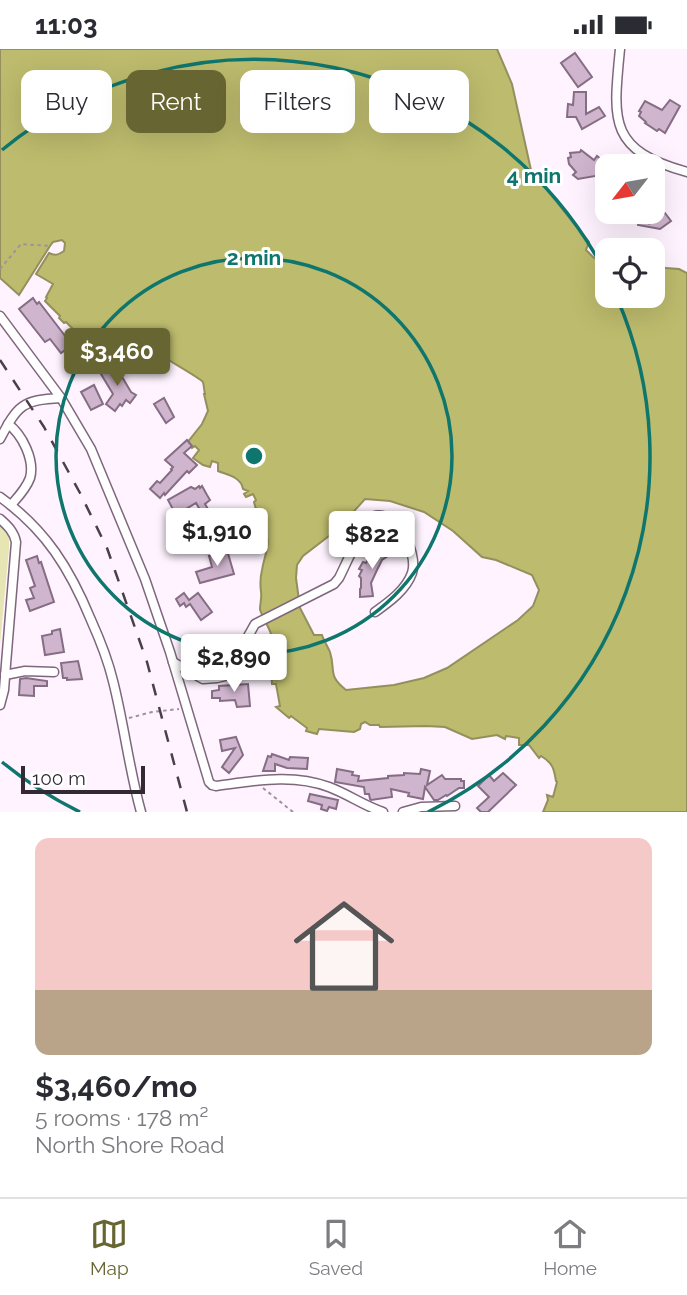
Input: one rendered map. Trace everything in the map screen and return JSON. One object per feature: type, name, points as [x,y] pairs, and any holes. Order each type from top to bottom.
[{"type":"street","points":[[620,49],[615,97],[622,133],[643,155],[657,163],[687,172]]},
{"type":"street","points":[[0,316],[61,398],[91,449],[145,579],[209,782],[216,786],[278,778],[313,781],[383,812]]},
{"type":"street","points":[[0,439],[16,411],[29,402],[35,399],[61,398]]},
{"type":"street","points":[[8,424],[19,434],[30,462],[31,475],[22,492],[10,505]]},
{"type":"street","points":[[0,497],[39,530],[50,543],[69,571],[85,605],[113,680],[141,812]]},
{"type":"street","points":[[173,662],[203,679],[229,675],[239,666],[246,640],[255,624],[334,584],[361,527],[370,518],[383,516],[400,527],[414,560],[407,584],[375,612]]},
{"type":"street","points":[[0,519],[10,528],[16,543],[0,705]]},
{"type":"street","points":[[5,675],[25,671],[54,673]]},
{"type":"street","points":[[403,812],[421,807],[455,806]]},
{"type":"path","points":[[0,269],[21,244],[50,246]]},
{"type":"path","points":[[122,720],[152,712],[187,708]]},
{"type":"path","points":[[262,787],[293,812]]},
{"type":"green space","points":[[0,526],[9,536],[9,548],[0,645]]},
{"type":"shaded area","points":[[0,49],[497,49],[512,84],[531,170],[589,242],[586,250],[595,258],[595,308],[665,308],[665,268],[687,273],[687,812],[543,812],[548,800],[547,795],[553,797],[557,782],[554,770],[548,761],[541,756],[539,758],[529,745],[519,745],[519,738],[506,736],[505,739],[497,735],[472,739],[445,727],[380,727],[365,722],[354,732],[319,729],[317,734],[306,731],[307,728],[291,716],[289,718],[276,707],[280,706],[276,684],[272,684],[271,634],[260,609],[261,578],[268,541],[260,522],[260,513],[257,513],[254,502],[256,500],[253,494],[246,497],[244,494],[248,491],[243,489],[237,479],[218,471],[218,463],[212,461],[210,467],[193,458],[199,450],[187,443],[202,424],[208,411],[203,382],[167,359],[158,345],[160,336],[149,334],[147,339],[143,335],[116,339],[114,336],[99,344],[80,336],[59,318],[45,301],[53,284],[36,274],[49,253],[56,255],[64,251],[65,243],[62,240],[53,242],[19,295],[0,278]],"holes":[[[365,499],[390,501],[424,512],[453,531],[482,557],[532,575],[539,590],[533,606],[518,620],[447,668],[424,678],[394,685],[346,690],[334,676],[330,652],[322,635],[314,635],[300,608],[297,565],[303,556],[338,529]]]},
{"type":"building","points":[[575,53],[592,77],[578,87],[561,63]]},
{"type":"building","points":[[574,92],[586,92],[586,114],[599,107],[605,116],[582,129],[576,117],[567,117],[568,104],[573,105]]},
{"type":"building","points":[[670,100],[680,106],[665,133],[659,129],[657,131],[639,116],[645,101],[662,110]]},
{"type":"building","points":[[581,150],[595,159],[595,176],[578,179],[573,175],[576,172],[569,164],[568,158],[571,157],[570,153]]},
{"type":"building","points":[[665,213],[671,221],[660,229],[638,225],[665,224]]},
{"type":"building","points":[[33,298],[72,345],[61,353],[50,339],[45,342],[19,309]]},
{"type":"building","points":[[115,365],[131,392],[136,395],[130,403],[126,400],[115,411],[106,404],[113,394],[101,374]]},
{"type":"building","points":[[94,385],[103,404],[91,410],[81,392]]},
{"type":"building","points":[[164,398],[174,417],[166,423],[154,404]]},
{"type":"building","points":[[187,440],[192,446],[184,453],[197,465],[189,473],[187,471],[160,498],[150,489],[172,470],[173,467],[165,460]]},
{"type":"building","points":[[202,486],[210,500],[205,504],[212,516],[215,514],[219,521],[215,523],[220,533],[208,540],[196,519],[203,515],[196,503],[176,515],[168,500],[191,487],[195,489]]},
{"type":"building","points":[[389,546],[394,552],[382,560],[377,570],[371,583],[373,596],[360,597],[359,576],[362,570],[359,569],[369,557]]},
{"type":"building","points":[[227,550],[234,574],[200,583],[196,572],[212,567],[209,556]]},
{"type":"building","points":[[37,556],[54,602],[30,611],[26,600],[34,598],[30,588],[35,586],[26,560]]},
{"type":"building","points":[[184,593],[189,600],[198,593],[212,612],[201,620],[190,604],[186,607],[184,603],[180,606],[176,599]]},
{"type":"building","points":[[60,629],[64,652],[45,655],[42,636]]},
{"type":"building","points":[[235,646],[236,656],[232,661],[227,661],[227,666],[212,667],[212,657],[222,657],[224,647]]},
{"type":"building","points":[[78,661],[82,679],[63,678],[61,663]]},
{"type":"building","points":[[20,679],[47,681],[47,686],[34,686],[34,696],[19,695]]},
{"type":"building","points":[[248,684],[250,706],[237,707],[235,700],[220,701],[220,698],[212,698],[212,691],[219,690],[219,686]]},
{"type":"building","points":[[236,737],[243,755],[229,773],[222,767],[235,748],[222,751],[220,740]]},
{"type":"building","points":[[272,754],[289,760],[290,757],[308,758],[307,769],[275,764],[275,771],[263,771],[268,756],[271,757]]},
{"type":"building","points":[[337,769],[353,772],[352,775],[359,776],[358,781],[388,778],[404,773],[420,774],[421,769],[430,771],[427,785],[442,775],[445,779],[461,779],[464,781],[464,788],[438,800],[434,800],[425,787],[423,799],[391,789],[392,797],[371,800],[369,794],[365,794],[364,787],[335,782]]},
{"type":"building","points":[[503,773],[516,785],[488,812],[481,812],[477,808],[489,797],[478,786],[489,775],[494,781]]},
{"type":"building","points":[[310,794],[338,800],[336,809],[321,809],[322,805],[308,801]]},
{"type":"railway","points":[[0,360],[44,427],[107,548],[147,662],[187,812]]}]
